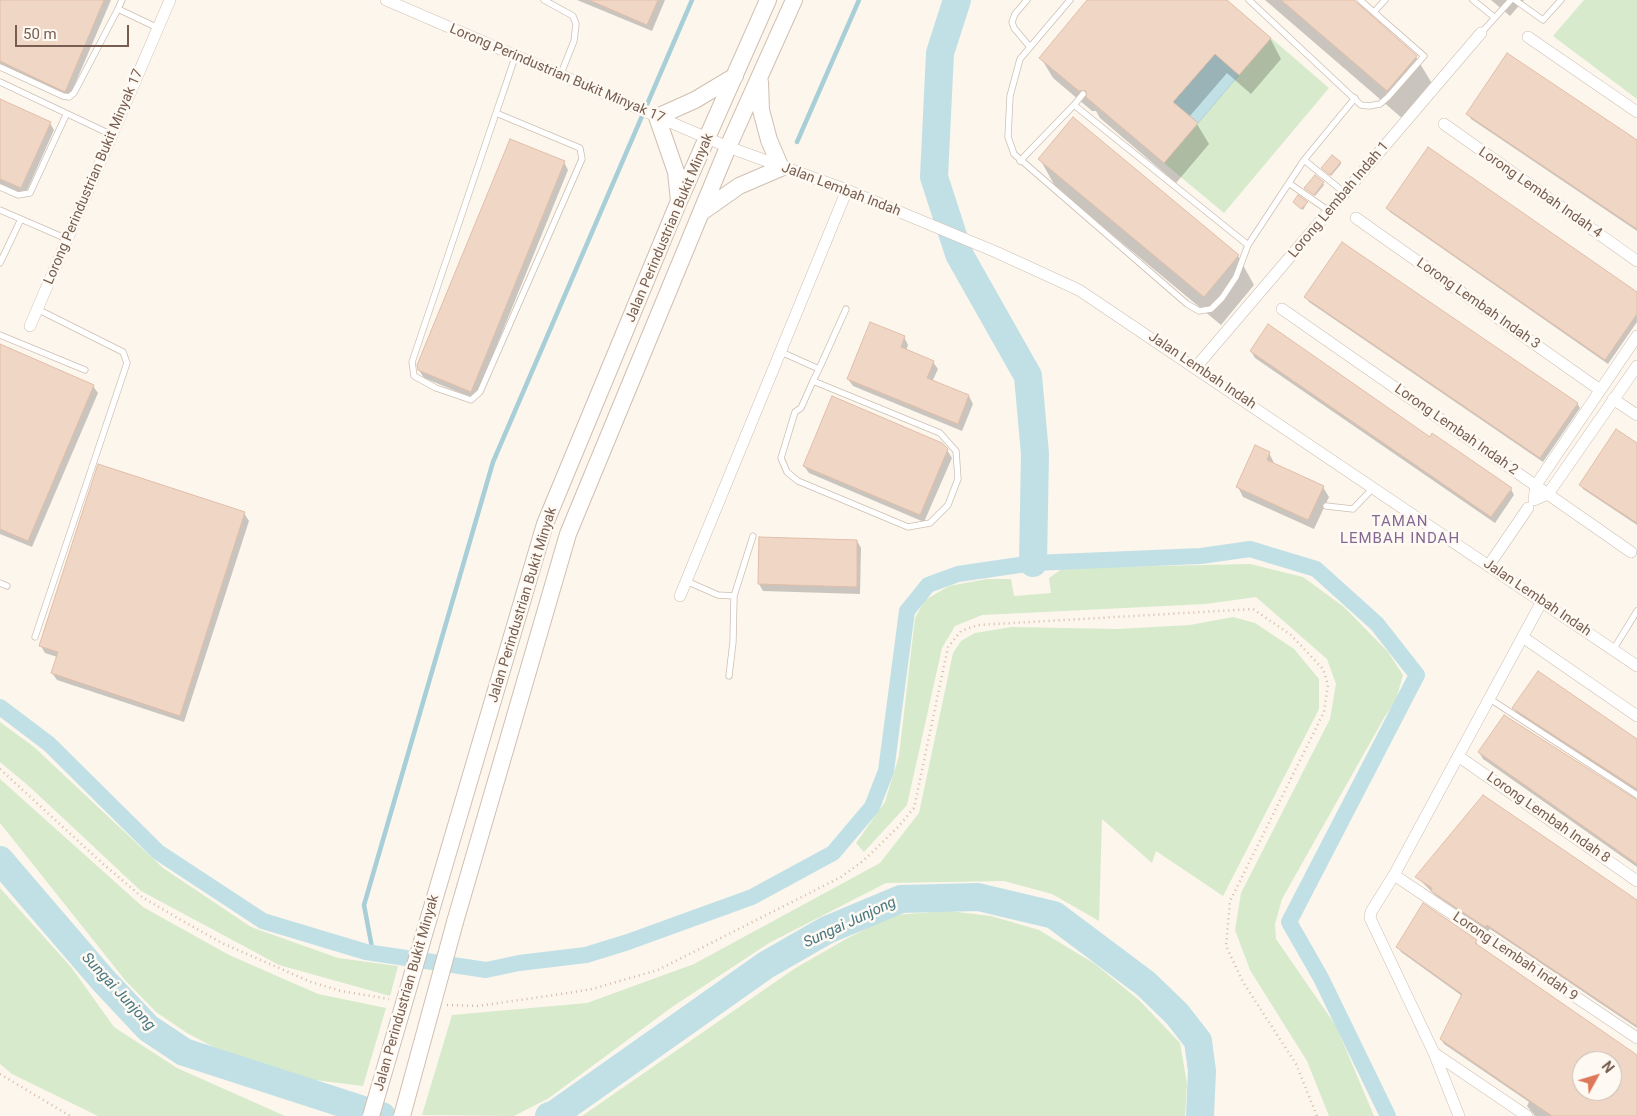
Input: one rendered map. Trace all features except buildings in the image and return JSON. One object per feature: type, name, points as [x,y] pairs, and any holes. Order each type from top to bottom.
[{"type":"main road","name":"Jalan Perindustrian Bukit Minyak","points":[[371,1116],[545,524],[679,201],[768,0]]},
{"type":"main road","name":"Jalan Perindustrian Bukit Minyak","points":[[402,1116],[455,922],[568,534],[728,147],[760,80],[794,0]]},
{"type":"main road","points":[[679,201],[676,172],[648,113],[695,100],[735,76]]},
{"type":"main road","points":[[701,212],[739,186],[781,168],[769,140],[763,118],[760,80]]},
{"type":"street","name":"Lorong Perindustrian Bukit Minyak 17","points":[[30,326],[170,0]]},
{"type":"street","name":"Lorong Perindustrian Bukit Minyak 17","points":[[386,0],[400,3],[515,57],[728,147]]},
{"type":"street","name":"Lorong Lembah Indah 1","points":[[1196,367],[1481,33]]},
{"type":"street","points":[[1528,38],[1637,112]]},
{"type":"street","name":"Lorong Lembah Indah 4","points":[[1444,124],[1637,261]]},
{"type":"street","name":"Jalan Lembah Indah","points":[[728,147],[781,168],[847,190],[996,252],[1079,290],[1196,367],[1637,666]]},
{"type":"street","points":[[680,596],[847,190]]},
{"type":"street","name":"Lorong Lembah Indah 3","points":[[1356,218],[1600,390]]},
{"type":"street","name":"Lorong Lembah Indah 2","points":[[1282,309],[1631,552]]},
{"type":"street","points":[[1536,485],[1637,336]]},
{"type":"street","points":[[1548,494],[1637,366]]},
{"type":"street","points":[[1614,399],[1637,415]]},
{"type":"street","points":[[1489,565],[1528,508]]},
{"type":"street","points":[[1458,1116],[1434,1053],[1370,918],[1371,912],[1394,875],[1524,638],[1542,601]]},
{"type":"street","points":[[1524,638],[1637,716]]},
{"type":"street","name":"Lorong Lembah Indah 8","points":[[1458,756],[1637,881]]},
{"type":"street","name":"Lorong Lembah Indah 9","points":[[1394,875],[1637,1038]]},
{"type":"street","points":[[1434,1053],[1527,1116]]},
{"type":"lane","points":[[0,67],[69,97],[74,93],[122,0]]},
{"type":"lane","points":[[544,0],[573,16],[576,24],[574,41],[560,76]]},
{"type":"lane","points":[[1027,0],[1015,14],[1012,22],[1014,28],[1030,47]]},
{"type":"lane","points":[[1070,0],[1020,59],[1010,96],[1008,137],[1014,154],[1187,304],[1199,311],[1211,309],[1222,298],[1236,277],[1248,245],[1290,184],[1304,160],[1355,98]]},
{"type":"lane","points":[[1249,0],[1361,105],[1370,106],[1380,104],[1424,56],[1360,0]]},
{"type":"lane","points":[[1374,12],[1385,0]]},
{"type":"lane","points":[[1474,0],[1494,17]]},
{"type":"lane","points":[[1481,33],[1511,0]]},
{"type":"lane","points":[[1515,0],[1543,20],[1561,0]]},
{"type":"lane","points":[[118,9],[158,28]]},
{"type":"lane","points":[[496,113],[580,148],[582,159],[480,392],[471,400],[436,388],[414,376],[412,362],[496,113],[515,57]]},
{"type":"lane","points":[[0,82],[47,103],[66,115],[112,135]]},
{"type":"lane","points":[[1020,161],[1083,94]]},
{"type":"lane","points":[[1074,105],[1248,245]]},
{"type":"lane","points":[[0,186],[18,195],[30,193],[66,115]]},
{"type":"lane","points":[[1304,160],[1344,193]]},
{"type":"lane","points":[[1290,184],[1329,212]]},
{"type":"lane","points":[[0,210],[67,239]]},
{"type":"lane","points":[[0,263],[21,219]]},
{"type":"lane","points":[[35,638],[127,364],[124,352],[37,309]]},
{"type":"lane","points":[[813,381],[940,433],[956,451],[958,479],[948,505],[930,523],[908,527],[798,481],[787,472],[781,458],[796,412],[801,408],[813,381],[819,369],[846,309]]},
{"type":"lane","points":[[0,335],[85,370]]},
{"type":"lane","points":[[781,352],[819,369]]},
{"type":"lane","points":[[1326,506],[1353,509],[1374,487]]},
{"type":"lane","points":[[729,676],[733,642],[734,596],[753,536]]},
{"type":"lane","points":[[686,581],[718,594],[734,596]]},
{"type":"lane","points":[[0,583],[7,586]]},
{"type":"lane","points":[[1613,650],[1637,612]]},
{"type":"lane","points":[[1487,703],[1637,795]]},
{"type":"path","points":[[446,1005],[478,1006],[568,993],[592,989],[658,970],[724,938],[848,872],[898,827],[914,808],[948,648],[961,631],[978,625],[1253,609],[1291,634],[1323,669],[1328,685],[1324,712],[1230,901],[1226,946],[1243,982],[1296,1064],[1317,1116]]},
{"type":"path","points":[[0,769],[109,869],[142,896],[181,920],[230,947],[311,982],[350,992],[396,1000]]},
{"type":"path","points":[[0,1074],[70,1116]]},
{"type":"green space","points":[[1584,0],[1637,0],[1637,99],[1553,36]]},
{"type":"green space","points":[[1271,38],[1329,88],[1224,213],[1164,163]]},
{"type":"green space","points":[[1250,564],[1303,577],[1344,607],[1388,652],[1403,675],[1396,700],[1282,899],[1275,924],[1276,939],[1336,1026],[1374,1116],[1329,1116],[1307,1061],[1250,970],[1235,930],[1241,893],[1330,719],[1336,684],[1327,659],[1256,597],[1206,604],[982,615],[955,626],[942,648],[907,805],[864,852],[856,843],[885,802],[899,756],[915,618],[925,600],[949,586],[987,579],[1011,579],[1014,596],[1051,593],[1049,578],[1063,568]]},
{"type":"green space","points":[[1233,617],[1255,623],[1294,649],[1319,679],[1319,709],[1223,896],[1156,851],[1152,863],[1102,819],[1099,921],[1052,894],[1004,881],[886,883],[769,943],[672,1007],[549,1098],[514,1116],[422,1115],[452,1015],[587,1003],[694,964],[880,863],[919,813],[953,653],[961,641],[975,633],[1012,627],[1117,629],[1190,625]]},
{"type":"green space","points":[[0,722],[34,747],[163,868],[251,927],[338,958],[398,966],[390,996],[279,965],[141,891],[31,788],[0,762]]},
{"type":"green space","points":[[0,779],[143,907],[229,955],[318,994],[386,1008],[363,1086],[283,1076],[232,1057],[187,1033],[156,1012],[125,980],[0,823]]},
{"type":"green space","points":[[0,888],[71,967],[114,1027],[177,1068],[285,1116],[98,1116],[12,1074],[0,1064]]},
{"type":"green space","points":[[949,911],[991,916],[1039,930],[1095,964],[1139,1000],[1180,1043],[1187,1084],[1185,1116],[582,1116],[794,969],[846,939],[893,915]]},
{"type":"water","points":[[1215,54],[1239,75],[1198,123],[1173,102]]},
{"type":"waterway","points":[[373,953],[364,905],[493,462],[692,0]]},
{"type":"waterway","points":[[797,142],[859,0]]},
{"type":"waterway","points":[[957,0],[940,53],[934,177],[959,254],[1028,376],[1035,454],[1033,563]]},
{"type":"waterway","points":[[0,707],[49,744],[158,852],[263,921],[366,952],[486,970],[519,963],[586,955],[628,942],[752,897],[833,853],[872,807],[886,771],[907,611],[928,585],[958,574],[1033,563],[1201,556],[1250,549],[1316,569],[1377,624],[1417,675],[1289,922],[1321,978],[1388,1116]]},
{"type":"waterway","name":"Sungai Junjong","points":[[0,860],[103,980],[148,1028],[184,1052],[382,1116]]},
{"type":"waterway","name":"Sungai Junjong","points":[[549,1116],[555,1114],[766,965],[827,930],[901,899],[978,897],[1054,915],[1146,984],[1177,1014],[1198,1041],[1202,1071],[1200,1116]]},
{"type":"district","name":"TAMAN LEMBAH INDAH","points":[[1400,530]]}]
